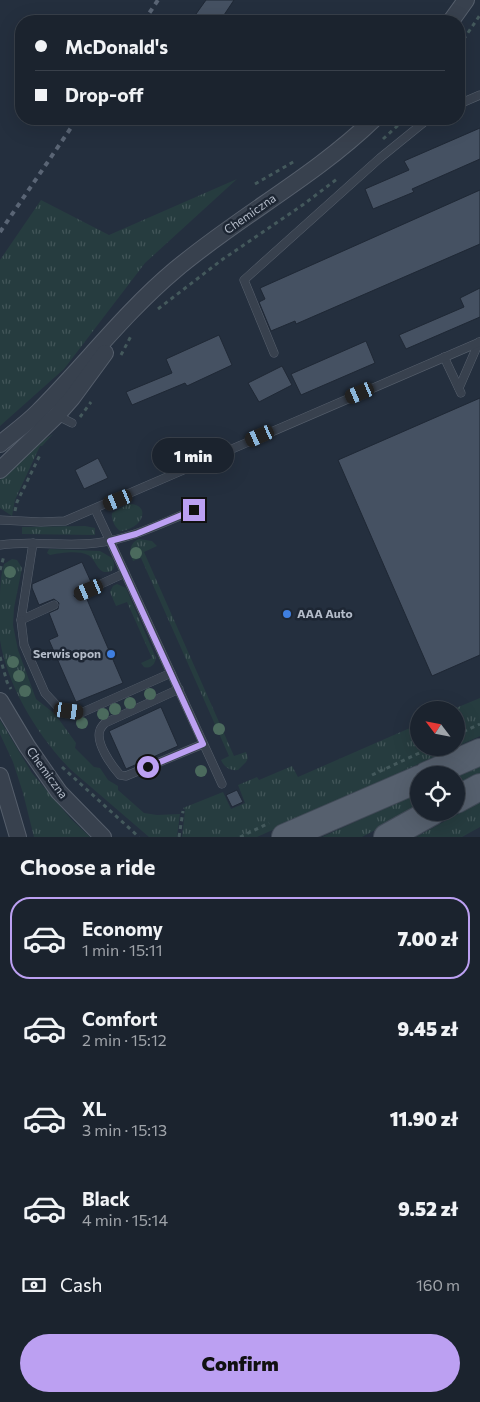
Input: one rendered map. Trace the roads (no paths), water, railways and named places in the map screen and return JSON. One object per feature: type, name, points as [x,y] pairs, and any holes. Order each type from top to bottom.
[{"type":"main road","points":[[448,766],[480,752]]},
{"type":"main road","points":[[284,837],[410,783]]},
{"type":"main road","points":[[465,795],[480,787]]},
{"type":"main road","points":[[387,837],[416,821]]},
{"type":"street","points":[[455,15],[466,0]]},
{"type":"street","name":"Chemiczna","points":[[0,470],[57,415],[173,272],[204,246],[334,155],[367,125]]},
{"type":"street","name":"Chemiczna","points":[[0,444],[132,323]]},
{"type":"street","name":"Chemiczna","points":[[6,695],[27,746],[59,792],[103,837]]},
{"type":"street","points":[[0,776],[18,837]]},
{"type":"lane","points":[[465,101],[480,94]]},
{"type":"lane","points":[[274,353],[244,280],[380,158],[421,125]]},
{"type":"lane","points":[[0,520],[65,521],[480,342]]},
{"type":"lane","points":[[444,357],[460,390],[480,342]]},
{"type":"lane","points":[[36,413],[57,415],[72,424]]},
{"type":"lane","points":[[95,509],[222,784]]},
{"type":"lane","points":[[0,545],[33,543],[89,544],[110,541],[136,534],[194,510]]},
{"type":"lane","points":[[33,543],[21,620],[24,645],[45,693],[59,708],[81,713],[171,673]]},
{"type":"lane","points":[[79,594],[125,574]]},
{"type":"lane","points":[[21,620],[54,605]]},
{"type":"lane","points":[[178,689],[105,723],[100,730],[100,738],[107,758],[120,775],[126,776],[203,744]]},
{"type":"railway","points":[[148,15],[158,0]]},
{"type":"railway","points":[[0,232],[73,125]]},
{"type":"place","name":"AAA Auto","points":[[287,614]]},
{"type":"place","name":"Serwis opon","points":[[111,654]]}]
